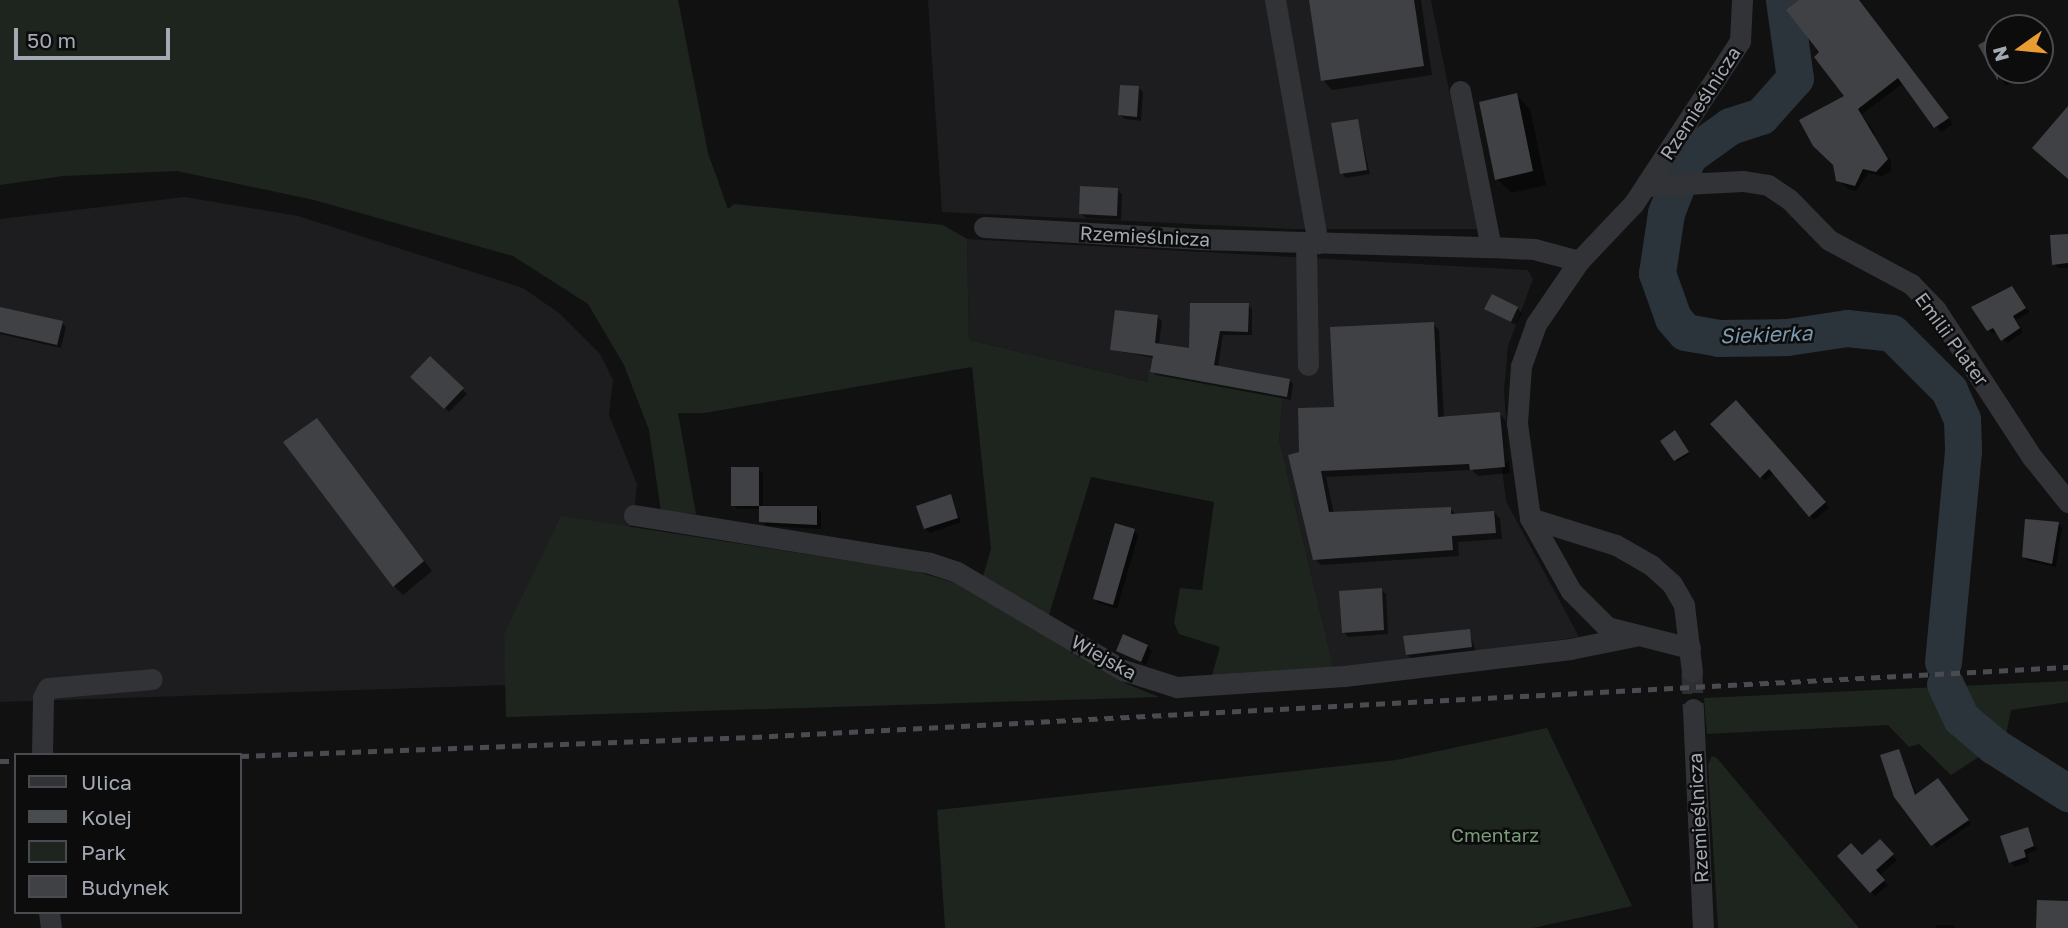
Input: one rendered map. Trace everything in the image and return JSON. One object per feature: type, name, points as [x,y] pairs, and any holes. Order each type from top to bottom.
[{"type":"street","points":[[1275,0],[1312,243],[1308,365]]},
{"type":"street","name":"Rzemieślnicza","points":[[1690,648],[1635,636],[1607,626],[1585,609],[1530,518],[1517,423],[1521,366],[1536,324],[1579,261],[1655,187],[1740,41],[1742,0]]},
{"type":"street","points":[[1460,91],[1491,247]]},
{"type":"street","name":"Emilii Plater","points":[[1655,187],[1743,181],[1768,185],[1789,199],[1829,240],[1911,284],[1936,310],[2032,457],[2068,502]]},
{"type":"street","name":"Rzemieślnicza","points":[[984,227],[1312,243],[1491,247],[1534,250],[1579,261]]},
{"type":"street","name":"Wiejska","points":[[634,515],[930,563],[957,572],[1123,670],[1177,687],[1344,676],[1635,636]]},
{"type":"street","points":[[1530,518],[1616,545],[1651,565],[1684,604],[1692,672]]},
{"type":"street","points":[[42,753],[43,697],[55,684],[152,679]]},
{"type":"street","name":"Rzemieślnicza","points":[[1693,709],[1703,928]]},
{"type":"shaded area","points":[[928,0],[1431,0],[1477,229],[1290,229],[942,212]]},
{"type":"shaded area","points":[[185,197],[298,216],[523,288],[559,313],[600,354],[613,380],[609,415],[637,484],[633,524],[504,634],[506,685],[0,702],[0,219]]},
{"type":"shaded area","points":[[967,239],[1528,270],[1533,279],[1508,346],[1504,391],[1509,459],[1502,468],[1506,501],[1579,637],[1334,670],[1279,439],[1283,397],[1148,371],[1148,382],[969,340]]},
{"type":"green space","points":[[0,0],[678,0],[708,153],[728,209],[734,204],[943,225],[967,239],[969,340],[1148,382],[1148,370],[1283,397],[1279,439],[1334,670],[1211,679],[1220,647],[1179,634],[1174,623],[1180,588],[1202,590],[1214,502],[1091,477],[1048,618],[982,580],[991,549],[972,367],[704,413],[678,413],[696,514],[661,511],[649,430],[624,365],[588,304],[513,256],[314,200],[177,171],[63,176],[0,185]]},
{"type":"green space","points":[[561,516],[915,571],[955,583],[1127,684],[1159,697],[506,717],[504,634]]},
{"type":"green space","points":[[2068,681],[2068,702],[2011,710],[2005,740],[1951,775],[1919,744],[1909,747],[1888,725],[1707,734],[1704,698]]},
{"type":"green space","name":"Cmentarz","points":[[1547,728],[1632,906],[1533,928],[945,928],[937,810],[1396,760]]},
{"type":"green space","points":[[1712,756],[1717,758],[1859,928],[1718,928],[1708,765]]},
{"type":"building","points":[[1309,0],[1414,0],[1424,66],[1321,81]]},
{"type":"building","points":[[1799,0],[1859,0],[1949,118],[1934,128],[1898,78],[1858,109],[1888,159],[1876,172],[1863,169],[1855,186],[1836,181],[1833,165],[1813,146],[1799,120],[1844,96],[1814,57],[1819,52],[1786,10]]},
{"type":"building","points":[[1984,42],[1984,56],[1978,45]]},
{"type":"building","points":[[1120,85],[1139,86],[1137,117],[1118,115]]},
{"type":"building","points":[[1517,93],[1533,171],[1495,180],[1479,102]]},
{"type":"building","points":[[2068,106],[2068,179],[2032,148]]},
{"type":"building","points":[[1358,119],[1367,170],[1340,174],[1331,123]]},
{"type":"building","points":[[1080,186],[1118,188],[1117,216],[1079,214]]},
{"type":"building","points":[[2068,234],[2068,263],[2052,265],[2050,235]]},
{"type":"building","points":[[2012,286],[2026,308],[2013,316],[2020,328],[2001,341],[1993,328],[1987,331],[1971,307]]},
{"type":"building","points":[[1492,294],[1518,307],[1511,322],[1484,309]]},
{"type":"building","points":[[1190,303],[1249,303],[1248,332],[1220,331],[1214,365],[1290,379],[1287,397],[1150,372],[1153,356],[1110,350],[1115,310],[1158,315],[1155,343],[1189,348]]},
{"type":"building","points":[[0,307],[63,321],[57,345],[0,332]]},
{"type":"building","points":[[1434,322],[1438,417],[1500,412],[1505,467],[1470,470],[1469,464],[1321,471],[1329,512],[1451,507],[1451,514],[1494,511],[1496,533],[1452,536],[1453,550],[1313,560],[1288,455],[1299,452],[1298,408],[1334,407],[1330,327]]},
{"type":"building","points":[[430,356],[464,388],[444,409],[410,377]]},
{"type":"building","points":[[1736,400],[1826,502],[1809,517],[1769,469],[1760,478],[1710,424]]},
{"type":"building","points":[[317,418],[424,561],[393,587],[283,442]]},
{"type":"building","points":[[1675,430],[1689,452],[1674,461],[1660,441]]},
{"type":"building","points":[[731,467],[759,467],[759,506],[731,506]]},
{"type":"building","points":[[951,494],[958,518],[924,529],[916,506]]},
{"type":"building","points":[[759,506],[817,506],[817,525],[759,522]]},
{"type":"building","points":[[2025,519],[2059,522],[2052,564],[2022,557]]},
{"type":"building","points":[[1115,523],[1135,529],[1113,605],[1093,599]]},
{"type":"building","points":[[1382,588],[1384,630],[1342,633],[1339,591]]},
{"type":"building","points":[[1470,629],[1472,647],[1406,655],[1403,636]]},
{"type":"building","points":[[1123,634],[1148,645],[1141,662],[1116,651]]},
{"type":"building","points":[[1899,749],[1915,795],[1938,778],[1969,820],[1931,846],[1894,797],[1880,755]]},
{"type":"building","points":[[2028,827],[2034,846],[2024,850],[2026,857],[2009,863],[2000,836]]},
{"type":"building","points":[[1880,839],[1894,854],[1876,870],[1885,880],[1870,893],[1837,856],[1851,843],[1862,855]]},
{"type":"building","points":[[2037,900],[2068,901],[2068,928],[2036,928]]},
{"type":"waterway","name":"Siekierka","points":[[1784,0],[1795,78],[1761,116],[1730,126],[1688,156],[1666,213],[1657,273],[1673,318],[1685,332],[1718,338],[1787,337],[1847,328],[1892,333],[1949,390],[1962,419],[1963,451],[1943,662]]},
{"type":"waterway","name":"Siekierka","points":[[1945,684],[1961,718],[1994,746],[2068,793]]},
{"type":"tunnel","points":[[1692,672],[1693,709]]},
{"type":"railway","points":[[242,756],[753,737],[2068,667]]},
{"type":"railway","points":[[0,761],[14,761]]}]
